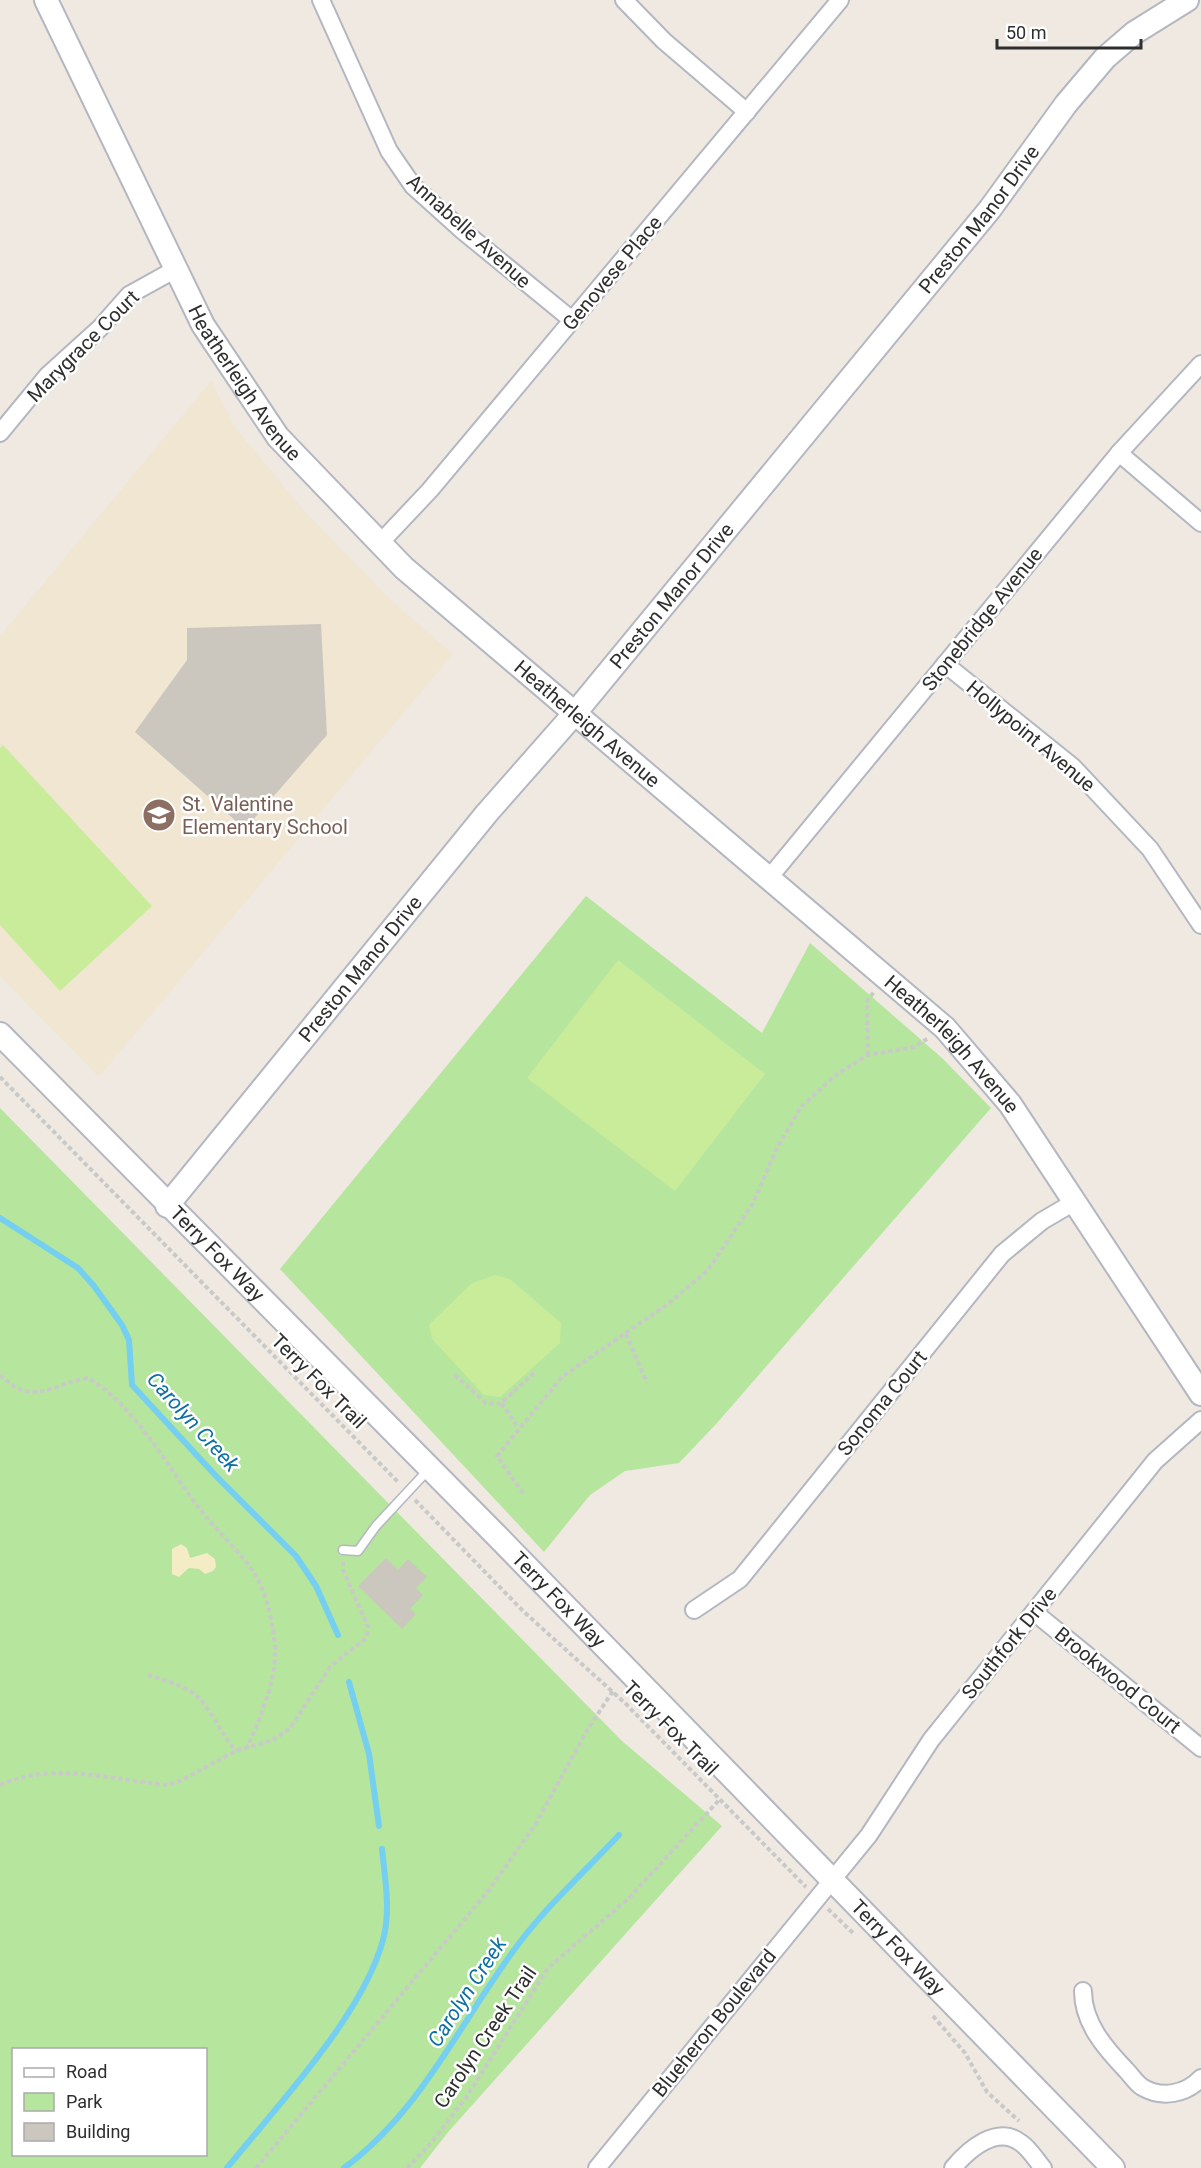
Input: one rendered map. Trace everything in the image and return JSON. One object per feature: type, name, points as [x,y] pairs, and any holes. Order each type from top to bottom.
[{"type":"street","name":"Heatherleigh Avenue","points":[[46,0],[203,325],[278,437],[404,568],[945,1028],[1010,1104],[1201,1394]]},
{"type":"street","name":"Annabelle Avenue","points":[[321,0],[389,151],[412,186],[572,320]]},
{"type":"street","points":[[624,0],[664,41],[747,112]]},
{"type":"street","name":"Genovese Place","points":[[380,543],[430,490],[840,0]]},
{"type":"street","name":"Preston Manor Drive","points":[[167,1206],[487,813],[575,713],[990,209],[1066,104],[1105,58],[1134,33],[1187,0]]},
{"type":"street","name":"Marygrace Court","points":[[0,433],[47,376],[100,328],[129,295],[176,269]]},
{"type":"street","name":"Stonebridge Avenue","points":[[769,878],[1119,453],[1201,364]]},
{"type":"street","points":[[1119,453],[1201,523]]},
{"type":"street","name":"Hollypoint Avenue","points":[[945,664],[1081,776],[1150,849],[1201,926]]},
{"type":"street","name":"Terry Fox Way","points":[[0,1034],[167,1206],[261,1296],[1113,2168]]},
{"type":"street","name":"Sonoma Court","points":[[694,1610],[740,1578],[1002,1254],[1042,1221],[1076,1201]]},
{"type":"street","name":"Southfork Drive","points":[[831,1878],[869,1834],[931,1740],[1155,1461],[1201,1420]]},
{"type":"street","name":"Brookwood Court","points":[[1034,1612],[1201,1748]]},
{"type":"street","name":"Blueheron Boulevard","points":[[597,2168],[831,1878]]},
{"type":"street","points":[[1083,1991],[1083,2000],[1094,2031],[1111,2055],[1142,2087],[1159,2093],[1176,2093],[1185,2091],[1201,2078]]},
{"type":"street","points":[[953,2168],[978,2143],[1006,2137],[1022,2143],[1043,2168]]},
{"type":"lane","points":[[343,1550],[358,1551],[366,1544],[376,1526],[429,1468]]},
{"type":"path","points":[[868,1055],[867,1001],[885,977]]},
{"type":"path","points":[[523,1493],[497,1456],[562,1377],[669,1303],[708,1270],[732,1238],[753,1203],[777,1149],[801,1107],[836,1075],[868,1055],[914,1047],[945,1028]]},
{"type":"path","name":"Terry Fox Trail","points":[[0,1077],[390,1474]]},
{"type":"path","points":[[626,1334],[647,1383]]},
{"type":"path","points":[[455,1375],[486,1403],[502,1403],[534,1373]]},
{"type":"path","points":[[0,1375],[18,1389],[33,1394],[87,1378],[96,1383],[120,1403],[198,1507],[258,1580],[265,1596],[275,1647],[269,1690],[247,1748]]},
{"type":"path","points":[[502,1403],[519,1428]]},
{"type":"path","name":"Terry Fox Trail","points":[[419,1503],[531,1619],[613,1691],[796,1876]]},
{"type":"path","points":[[0,1785],[30,1775],[60,1772],[168,1785],[236,1751],[273,1740],[290,1728],[330,1667],[366,1638],[368,1627],[343,1570],[343,1550]]},
{"type":"path","points":[[256,2168],[489,1890],[536,1825],[586,1732],[613,1691],[630,1673]]},
{"type":"path","points":[[148,1675],[194,1694],[204,1704],[222,1737],[236,1751]]},
{"type":"path","name":"Carolyn Creek Trail","points":[[407,2168],[432,2142],[467,2096],[548,1968],[628,1899],[720,1799]]},
{"type":"path","points":[[841,1922],[857,1938]]},
{"type":"path","points":[[930,2012],[965,2053],[983,2087],[1022,2124]]},
{"type":"shaded area","name":"St. Valentine Elementary School","points":[[211,381],[235,427],[305,512],[393,602],[453,654],[99,1077],[0,976],[0,636]]},
{"type":"green space","points":[[3,745],[152,906],[60,991],[0,925],[0,748]]},
{"type":"green space","points":[[586,896],[762,1033],[810,943],[942,1058],[991,1108],[717,1423],[679,1463],[625,1471],[590,1495],[544,1552],[280,1269]]},
{"type":"green space","points":[[618,960],[765,1074],[675,1191],[527,1078]]},
{"type":"green space","points":[[0,1108],[622,1741],[722,1826],[449,2131],[420,2168],[0,2168]]},
{"type":"green space","points":[[495,1275],[510,1279],[561,1323],[560,1343],[500,1397],[484,1395],[432,1339],[429,1325],[472,1283]]},
{"type":"sand","points":[[181,1544],[187,1548],[190,1558],[207,1553],[215,1559],[216,1567],[205,1574],[199,1569],[189,1568],[179,1577],[172,1574],[172,1549]]},
{"type":"building","points":[[321,624],[327,735],[245,829],[135,732],[187,660],[187,628]]},
{"type":"building","points":[[386,1558],[398,1570],[408,1559],[427,1577],[416,1588],[423,1595],[410,1609],[416,1614],[402,1629],[358,1586]]},
{"type":"waterway","name":"Carolyn Creek","points":[[0,1218],[78,1268],[94,1286],[122,1325],[129,1340],[132,1385],[216,1476],[296,1556],[316,1586],[338,1635]]},
{"type":"waterway","name":"Carolyn Creek","points":[[349,1682],[369,1754],[379,1826]]},
{"type":"waterway","name":"Carolyn Creek","points":[[344,2168],[372,2145],[397,2119],[440,2062],[520,1942],[555,1901],[619,1835]]},
{"type":"waterway","name":"Carolyn Creek","points":[[227,2168],[316,2059],[338,2029],[373,1969],[383,1940],[387,1917],[382,1849]]},
{"type":"place","name":"St. Valentine Elementary School","points":[[159,815]]}]
